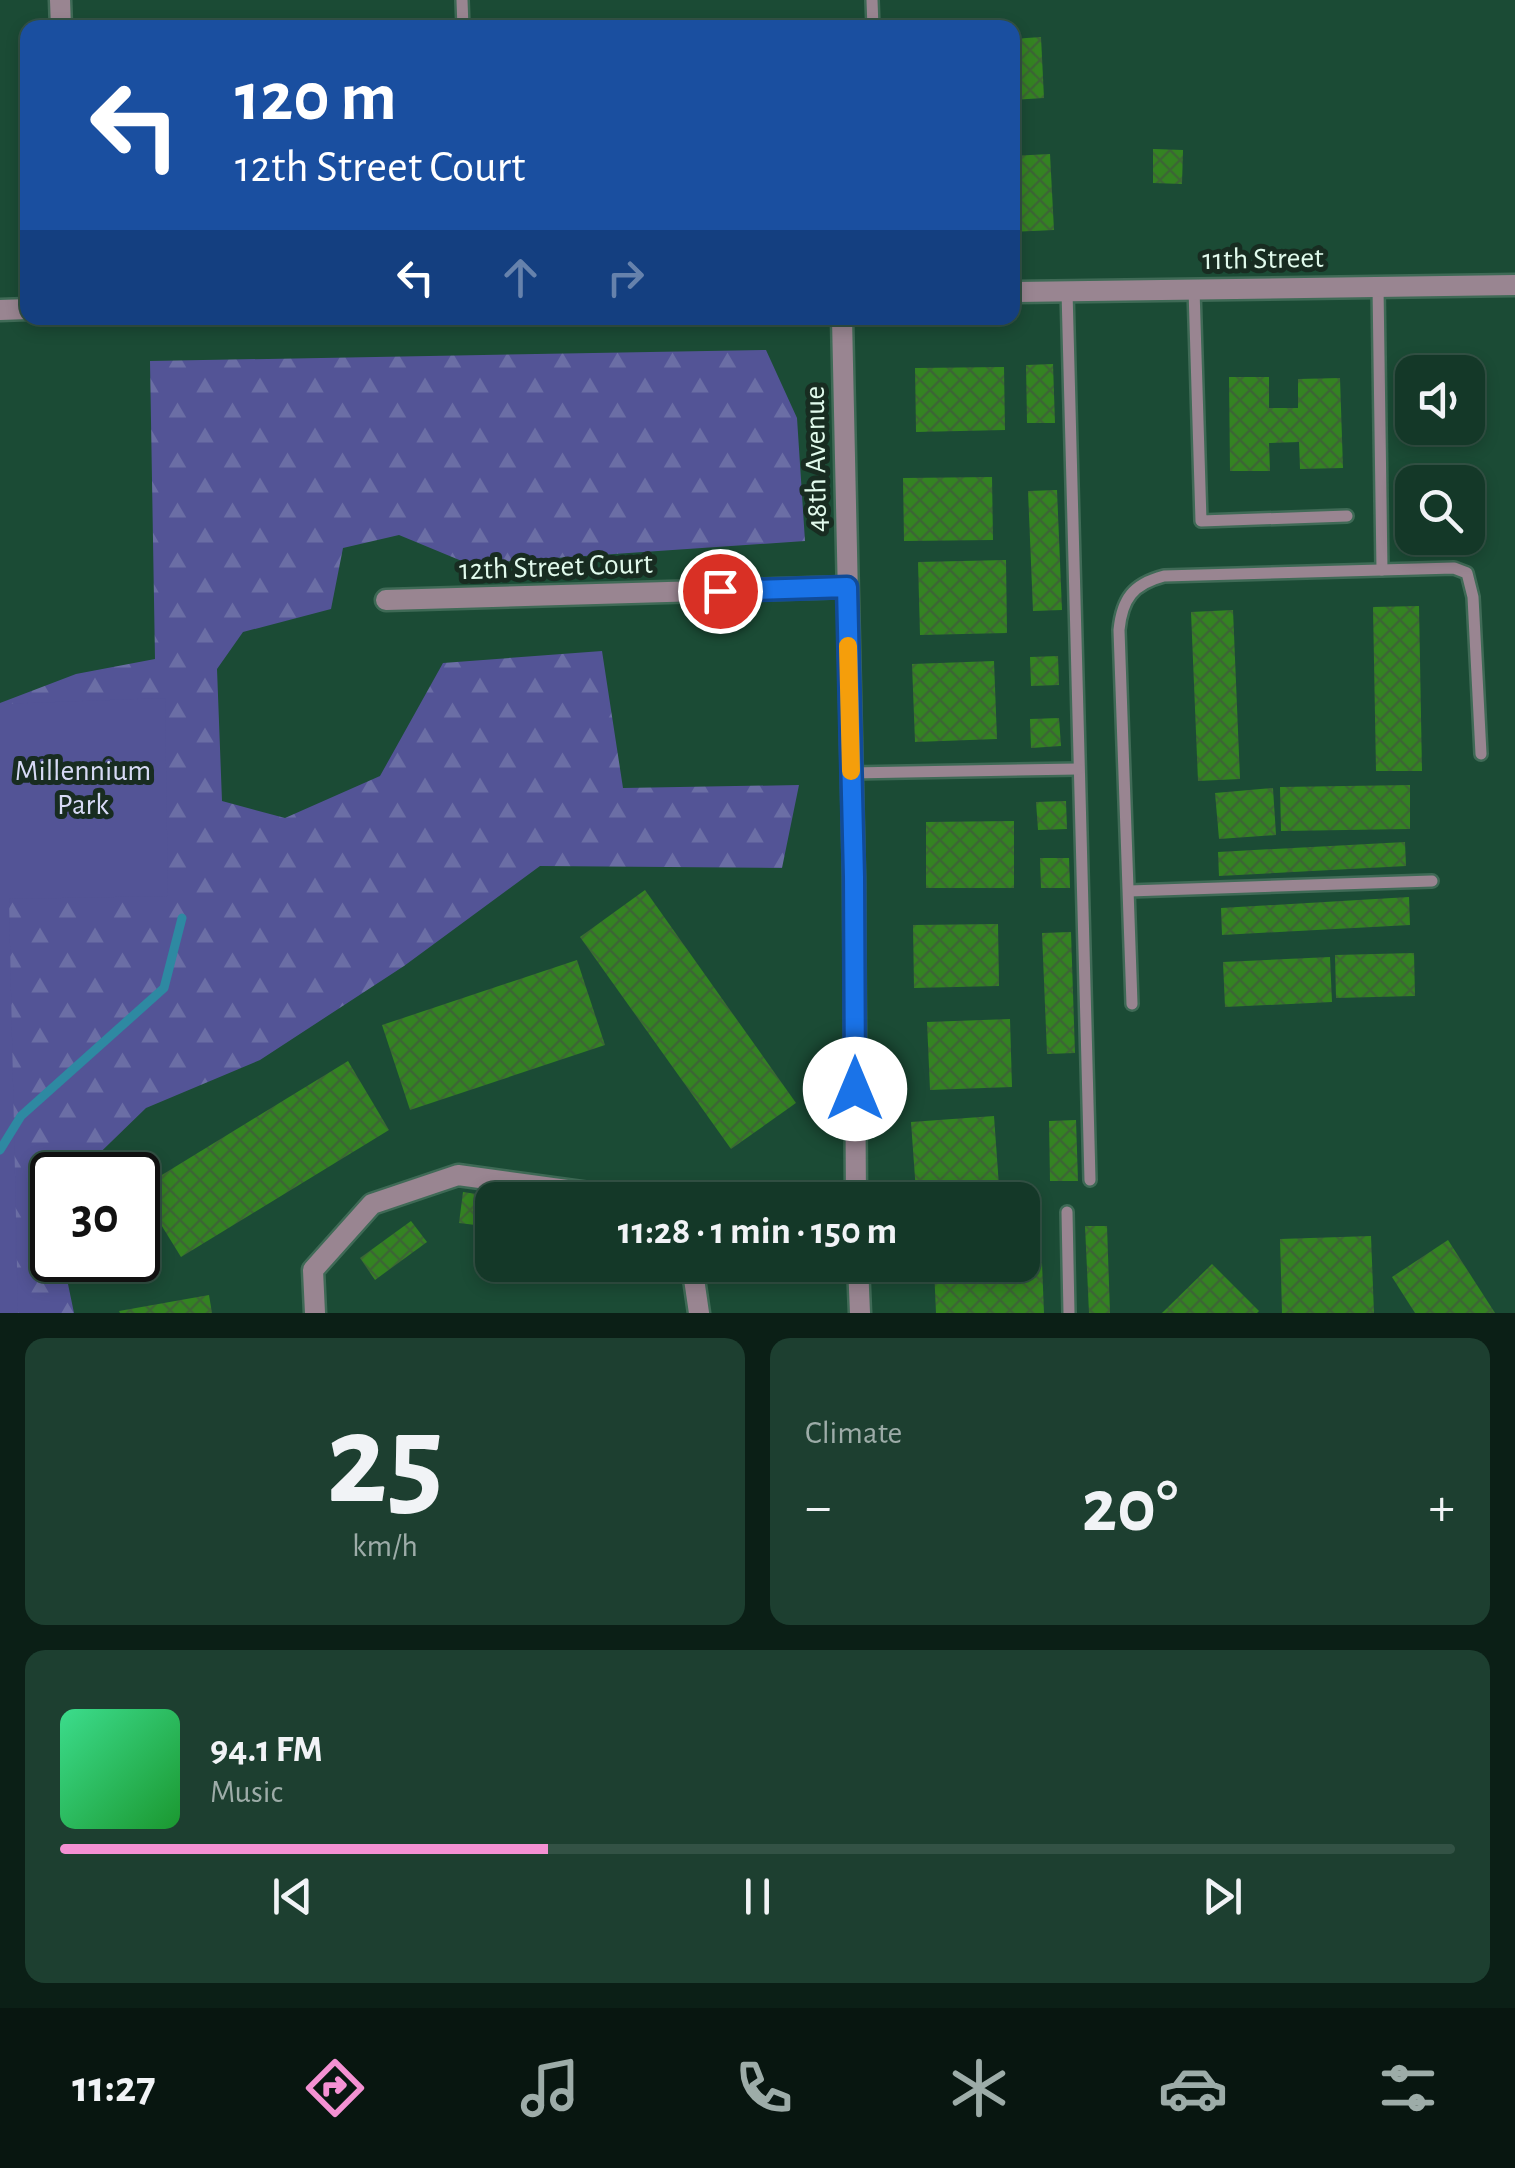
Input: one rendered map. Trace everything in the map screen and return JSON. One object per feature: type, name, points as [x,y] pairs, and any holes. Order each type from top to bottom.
[{"type":"street","name":"11th Street","points":[[1020,292],[1515,285]]},
{"type":"street","name":"48th Avenue","points":[[842,325],[856,1182]]},
{"type":"street","name":"12th Street Court","points":[[386,600],[847,587]]},
{"type":"street","points":[[315,1313],[313,1270],[372,1204],[458,1175],[509,1182]]},
{"type":"street","points":[[695,1282],[700,1313]]},
{"type":"street","points":[[859,1282],[860,1313]]},
{"type":"lane","points":[[1378,286],[1382,570]]},
{"type":"lane","points":[[1194,289],[1201,521],[1347,516]]},
{"type":"lane","points":[[1067,291],[1090,1180]]},
{"type":"lane","points":[[1132,1004],[1119,630],[1122,608],[1133,590],[1164,576],[1454,568],[1467,573],[1472,581],[1481,754]]},
{"type":"lane","points":[[851,774],[1078,769]]},
{"type":"lane","points":[[1129,891],[1432,881]]},
{"type":"lane","points":[[1067,1212],[1069,1313]]},
{"type":"green space","points":[[766,350],[797,418],[805,541],[469,564],[399,535],[343,548],[331,609],[243,632],[217,669],[222,801],[285,818],[380,776],[443,663],[602,651],[623,788],[799,785],[782,868],[540,866],[404,966],[260,1060],[146,1108],[101,1152],[30,1152],[30,1282],[68,1282],[74,1313],[0,1313],[0,703],[76,674],[155,659],[150,361]]},
{"type":"green space","name":"Millennium Park","points":[[165,698],[168,896],[9,899],[18,1313],[0,1313],[0,704]]},
{"type":"building","points":[[1041,37],[1044,98],[1020,100],[1020,38]]},
{"type":"building","points":[[1153,149],[1183,150],[1182,184],[1153,183]]},
{"type":"building","points":[[1050,154],[1054,230],[1020,232],[1020,156]]},
{"type":"building","points":[[1053,364],[1055,423],[1027,423],[1026,365]]},
{"type":"building","points":[[1004,367],[1005,430],[916,432],[915,368]]},
{"type":"building","points":[[1229,377],[1269,377],[1269,408],[1298,408],[1298,379],[1340,378],[1343,468],[1300,469],[1299,442],[1269,443],[1270,471],[1230,471]]},
{"type":"building","points":[[992,477],[993,540],[904,541],[903,478]]},
{"type":"building","points":[[1057,490],[1062,610],[1033,611],[1028,491]]},
{"type":"building","points":[[1006,560],[1007,633],[920,635],[918,562]]},
{"type":"building","points":[[1419,606],[1422,771],[1376,771],[1373,607]]},
{"type":"building","points":[[1233,610],[1240,779],[1198,781],[1191,612]]},
{"type":"building","points":[[1058,656],[1059,685],[1031,686],[1030,657]]},
{"type":"building","points":[[994,661],[997,739],[915,742],[912,664]]},
{"type":"building","points":[[1059,718],[1061,746],[1031,748],[1030,719]]},
{"type":"building","points":[[1410,785],[1410,829],[1281,831],[1280,787]]},
{"type":"building","points":[[1273,788],[1276,835],[1219,839],[1215,793]]},
{"type":"building","points":[[1066,801],[1067,829],[1038,830],[1036,802]]},
{"type":"building","points":[[1014,821],[1014,888],[926,888],[926,822]]},
{"type":"building","points":[[1405,842],[1406,866],[1219,876],[1218,852]]},
{"type":"building","points":[[1040,858],[1069,858],[1070,888],[1041,888]]},
{"type":"building","points":[[645,890],[796,1103],[731,1149],[580,937]]},
{"type":"building","points":[[1409,897],[1410,925],[1222,935],[1221,908]]},
{"type":"building","points":[[998,924],[999,986],[914,988],[913,925]]},
{"type":"building","points":[[1071,932],[1075,1053],[1047,1054],[1042,933]]},
{"type":"building","points":[[1414,953],[1415,996],[1336,998],[1335,955]]},
{"type":"building","points":[[1330,957],[1332,1002],[1225,1007],[1223,962]]},
{"type":"building","points":[[577,960],[605,1045],[410,1110],[382,1025]]},
{"type":"building","points":[[1010,1019],[1012,1087],[930,1090],[927,1022]]},
{"type":"building","points":[[348,1061],[389,1130],[181,1257],[160,1223],[160,1176]]},
{"type":"building","points":[[994,1116],[999,1182],[915,1182],[911,1122]]},
{"type":"building","points":[[1076,1120],[1078,1181],[1050,1181],[1049,1121]]},
{"type":"building","points":[[463,1192],[475,1194],[475,1225],[459,1223]]},
{"type":"building","points":[[411,1221],[427,1242],[375,1280],[360,1258]]},
{"type":"building","points":[[1085,1226],[1107,1226],[1110,1313],[1089,1313]]},
{"type":"building","points":[[1371,1236],[1374,1313],[1282,1313],[1280,1239]]},
{"type":"building","points":[[1448,1240],[1495,1313],[1415,1313],[1392,1277]]},
{"type":"building","points":[[1042,1263],[1044,1313],[936,1313],[935,1282],[1040,1282]]},
{"type":"building","points":[[1212,1264],[1257,1313],[1162,1313]]},
{"type":"building","points":[[209,1295],[212,1313],[119,1311]]},
{"type":"waterway","points":[[0,1150],[21,1116],[164,988],[182,918]]},
{"type":"slow traffic","points":[[848,646],[851,771]]},
{"type":"route","points":[[720,591],[847,587],[855,1089]]}]
